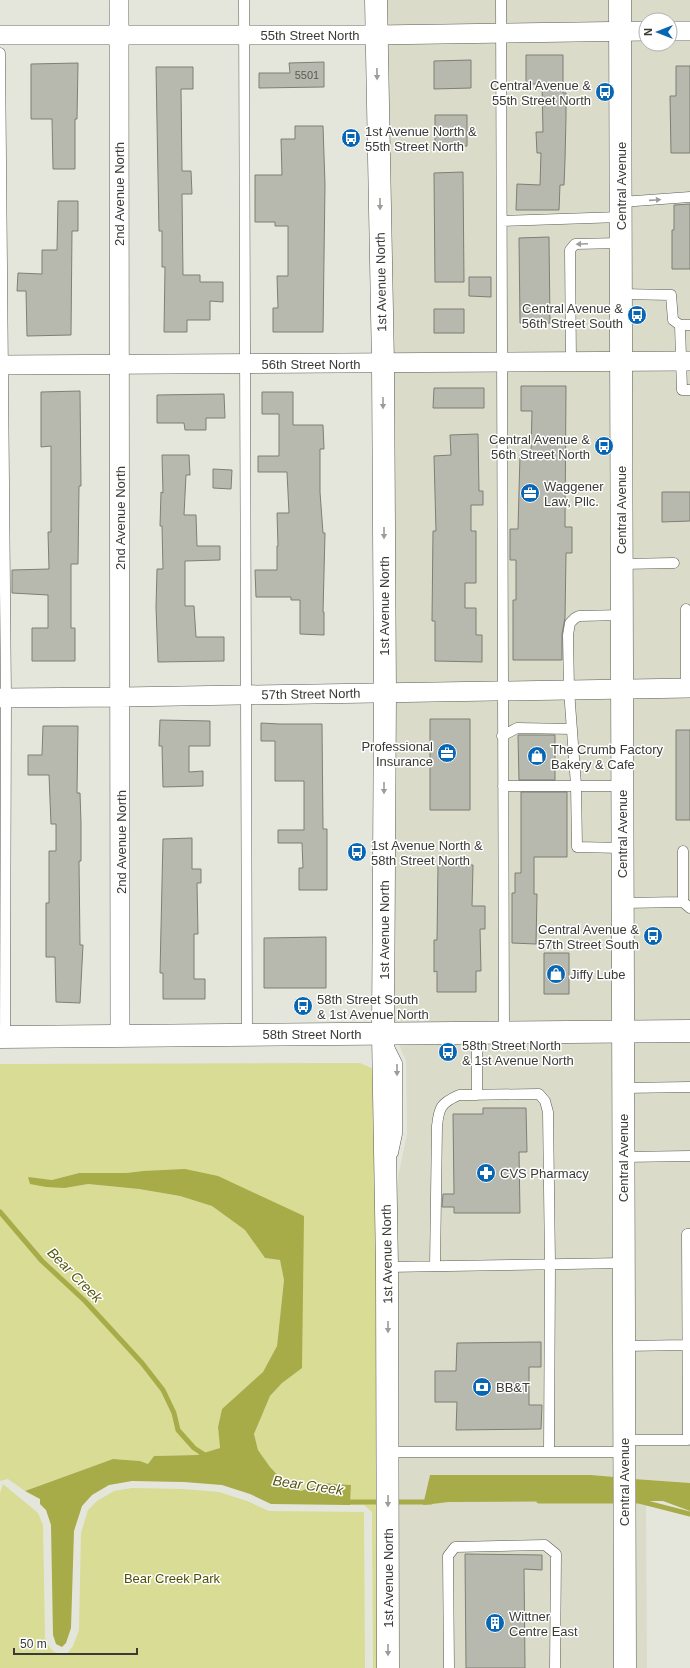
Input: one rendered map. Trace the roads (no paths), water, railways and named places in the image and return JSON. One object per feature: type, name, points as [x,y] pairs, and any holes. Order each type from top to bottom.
[{"type":"main road","name":"1st Avenue North","points":[[376,0],[383,364],[385,693],[383,1034],[387,1267],[388,1668]]},
{"type":"main road","name":"Central Avenue","points":[[620,0],[624,1668]]},
{"type":"main road","name":"58th Street North","points":[[2,1037],[120,1037],[690,1030]]},
{"type":"street","name":"2nd Avenue North","points":[[119,0],[121,697],[120,1037]]},
{"type":"street","points":[[678,30],[690,30]]},
{"type":"street","name":"55th Street North","points":[[0,36],[119,34],[376,35],[638,31]]},
{"type":"street","name":"56th Street North","points":[[2,365],[119,363],[383,364],[685,362]]},
{"type":"street","name":"57th Street North","points":[[3,698],[688,688]]},
{"type":"lane","points":[[244,0],[247,1035]]},
{"type":"lane","points":[[501,0],[504,1032]]},
{"type":"lane","points":[[0,54],[3,698],[2,1037]]},
{"type":"lane","points":[[502,221],[620,210],[690,198]]},
{"type":"lane","points":[[571,362],[570,250],[575,244],[621,243]]},
{"type":"lane","points":[[621,294],[671,295],[672,320],[685,325],[685,362],[682,390],[690,390]]},
{"type":"lane","points":[[622,564],[674,563]]},
{"type":"lane","points":[[686,609],[688,688]]},
{"type":"lane","points":[[622,615],[579,616],[570,623],[568,635],[569,690],[576,785],[577,847],[622,848]]},
{"type":"lane","points":[[502,736],[517,728],[572,729]]},
{"type":"lane","points":[[503,786],[622,786]]},
{"type":"lane","points":[[623,903],[686,905],[683,851]]},
{"type":"lane","points":[[477,1032],[477,1095]]},
{"type":"lane","points":[[623,1088],[690,1087]]},
{"type":"lane","points":[[435,1266],[438,1114],[442,1105],[448,1100],[459,1095],[539,1094],[545,1101],[548,1112],[550,1264],[549,1452]]},
{"type":"lane","points":[[623,1157],[690,1156]]},
{"type":"lane","points":[[388,1452],[549,1452],[624,1455],[688,1440],[687,1234],[690,1234]]},
{"type":"lane","points":[[387,1267],[624,1263]]},
{"type":"lane","points":[[624,1346],[687,1345]]},
{"type":"lane","points":[[449,1668],[448,1556],[455,1547],[545,1545],[556,1554],[555,1668]]},
{"type":"waterway","name":"Bear Creek","points":[[0,1212],[42,1261],[85,1301],[142,1363],[163,1390],[174,1413],[178,1430],[194,1448],[208,1457]]},
{"type":"waterway","name":"Bear Creek","points":[[539,1501],[619,1501]]},
{"type":"waterway","name":"Bear Creek","points":[[629,1501],[639,1501],[690,1514]]},
{"type":"waterway","name":"Bear Creek","points":[[345,1502],[383,1502]]},
{"type":"waterway","name":"Bear Creek","points":[[393,1502],[431,1502]]},
{"type":"place","name":"Central Avenue & 55th Street North","points":[[605,92]]},
{"type":"place","name":"1st Avenue North & 55th Street North","points":[[351,138]]},
{"type":"place","name":"Central Avenue & 56th Street South","points":[[637,315]]},
{"type":"place","name":"Central Avenue & 56th Street North","points":[[604,446]]},
{"type":"place","name":"Waggener Law, Pllc.","points":[[530,493]]},
{"type":"place","name":"Professional Insurance","points":[[447,753]]},
{"type":"place","name":"The Crumb Factory Bakery & Cafe","points":[[537,756]]},
{"type":"place","name":"1st Avenue North & 58th Street North","points":[[357,852]]},
{"type":"place","name":"Central Avenue & 57th Street South","points":[[653,936]]},
{"type":"place","name":"Jiffy Lube","points":[[556,974]]},
{"type":"place","name":"58th Street South & 1st Avenue North","points":[[303,1006]]},
{"type":"place","name":"58th Street North & 1st Avenue North","points":[[448,1052]]},
{"type":"place","name":"CVS Pharmacy","points":[[486,1173]]},
{"type":"place","name":"BB&T","points":[[482,1387]]},
{"type":"place","name":"Wittner Centre East","points":[[495,1623]]},
{"type":"park label","name":"Bear Creek Park","points":[[172,1578]]}]
